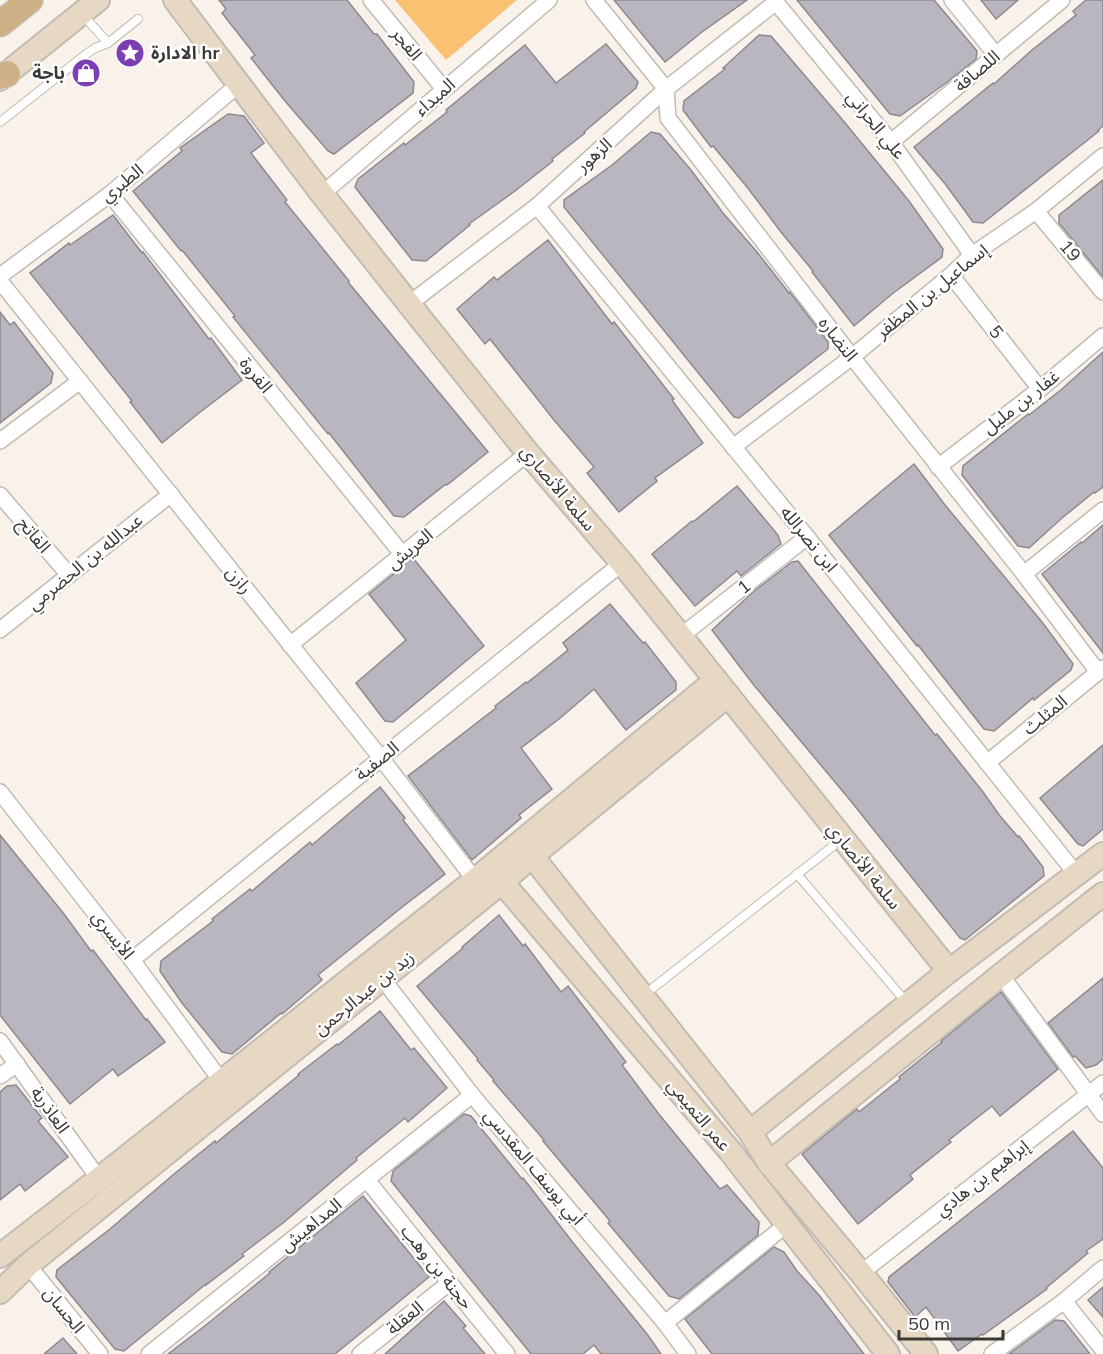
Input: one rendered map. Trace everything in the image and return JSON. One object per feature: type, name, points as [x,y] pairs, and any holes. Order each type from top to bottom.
[{"type":"main road","points":[[0,24],[30,0]]},
{"type":"street","name":"سلمة الأنصاري","points":[[175,0],[322,194],[409,304],[528,453],[622,563],[949,971]]},
{"type":"street","name":"الفجر","points":[[371,0],[444,89]]},
{"type":"street","name":"المبداء","points":[[322,194],[549,0]]},
{"type":"street","points":[[594,0],[666,89]]},
{"type":"street","points":[[952,0],[996,55]]},
{"type":"street","name":"اللصافة","points":[[891,142],[1062,0]]},
{"type":"street","name":"الزهور","points":[[409,304],[537,206],[666,89],[775,1]]},
{"type":"street","name":"علي الحراني","points":[[775,1],[891,142],[972,255]]},
{"type":"street","points":[[2,76],[90,7]]},
{"type":"street","name":"الطبري","points":[[0,276],[110,195],[239,84]]},
{"type":"street","name":"النضاره","points":[[666,89],[668,118],[938,467],[1101,670]]},
{"type":"street","name":"إسماعيل بن المظفر","points":[[733,447],[852,357],[972,255],[1036,211],[1103,156]]},
{"type":"street","name":"الفروة","points":[[110,195],[403,555]]},
{"type":"street","name":"ابن نصرالله","points":[[537,206],[807,537],[1077,875]]},
{"type":"street","name":"19","points":[[1036,211],[1103,292]]},
{"type":"street","name":"5","points":[[951,275],[1040,389]]},
{"type":"street","name":"رازن","points":[[0,281],[381,758],[475,880]]},
{"type":"street","name":"غفار بن مليل","points":[[938,467],[1040,389],[1103,336]]},
{"type":"street","points":[[0,441],[80,381]]},
{"type":"street","name":"العريش","points":[[290,645],[528,453]]},
{"type":"street","name":"عبدالله بن الحضرمي","points":[[0,630],[171,494]]},
{"type":"street","name":"الفاتح","points":[[0,495],[69,575]]},
{"type":"street","points":[[1024,574],[1103,510]]},
{"type":"street","name":"1","points":[[681,636],[807,537]]},
{"type":"street","name":"الصفية","points":[[132,960],[622,563]]},
{"type":"street","name":"المثلث","points":[[987,763],[1101,670]]},
{"type":"street","name":"زيد بن عبدالرحمن","points":[[0,1292],[28,1265],[502,882],[722,688]]},
{"type":"street","name":"زيد بن عبدالرحمن","points":[[0,1256],[475,880],[722,688]]},
{"type":"street","name":"الأيسري","points":[[1,795],[132,960],[222,1082]]},
{"type":"street","points":[[730,1151],[750,1132],[949,971],[1103,854]]},
{"type":"street","points":[[532,856],[750,1132],[769,1163],[926,1354]]},
{"type":"street","points":[[517,900],[548,877]]},
{"type":"street","name":"عمر التميمي","points":[[502,882],[730,1151],[888,1354]]},
{"type":"street","points":[[769,1163],[1103,894]]},
{"type":"street","points":[[1001,975],[1103,1114]]},
{"type":"street","name":"أبي يوسف المقدسي","points":[[382,978],[472,1095],[665,1323],[688,1354]]},
{"type":"street","name":"العاذرية","points":[[0,1041],[99,1179]]},
{"type":"street","points":[[0,1076],[17,1064]]},
{"type":"street","name":"إبراهيم بن هادي","points":[[861,1273],[1103,1083]]},
{"type":"street","name":"المداهيش","points":[[149,1354],[472,1095]]},
{"type":"street","name":"حجنة بن وهب","points":[[367,1180],[507,1354]]},
{"type":"street","points":[[665,1323],[787,1224]]},
{"type":"street","name":"الحسان","points":[[28,1265],[100,1354]]},
{"type":"street","points":[[992,1354],[1064,1301],[1103,1268]]},
{"type":"street","name":"العقلة","points":[[360,1354],[449,1282]]},
{"type":"street","points":[[1064,1301],[1103,1350]]},
{"type":"lane","points":[[90,7],[108,43]]},
{"type":"lane","points":[[0,122],[85,55],[108,43],[138,19]]},
{"type":"lane","points":[[643,996],[843,839]]},
{"type":"lane","points":[[798,874],[908,1004]]},
{"type":"shaded area","points":[[395,0],[517,0],[446,60]]},
{"type":"building","points":[[219,0],[347,0],[414,82],[413,93],[334,154],[328,151],[251,58],[255,55],[222,13],[226,9]]},
{"type":"building","points":[[614,0],[747,0],[665,62]]},
{"type":"building","points":[[797,0],[934,0],[977,51],[976,59],[900,116],[890,114]]},
{"type":"building","points":[[981,0],[1018,0],[996,19]]},
{"type":"building","points":[[1086,0],[1103,0],[1103,126],[983,223],[973,222],[914,147],[1076,15],[1073,11]]},
{"type":"building","points":[[759,35],[771,36],[909,201],[943,249],[942,257],[854,326],[747,187],[713,146],[711,147],[683,110],[684,101],[725,69],[723,68]]},
{"type":"building","points":[[606,44],[638,82],[636,88],[552,159],[553,161],[469,224],[426,261],[412,260],[355,187],[358,179],[447,112],[446,110],[525,45],[556,83]]},
{"type":"building","points":[[228,114],[244,116],[264,143],[251,153],[287,200],[285,202],[488,452],[404,517],[394,516],[133,191],[182,151],[180,148]]},
{"type":"building","points":[[651,132],[660,134],[691,170],[828,342],[828,349],[739,418],[734,417],[564,207],[564,200],[612,165]]},
{"type":"building","points":[[1103,180],[1103,277],[1059,223],[1059,215]]},
{"type":"building","points":[[113,215],[242,380],[162,443],[130,402],[132,401],[30,273],[69,243],[70,245]]},
{"type":"building","points":[[548,240],[612,324],[614,322],[674,399],[672,400],[703,443],[655,478],[657,481],[619,512],[587,473],[594,467],[490,339],[485,344],[457,309],[494,277],[497,280]]},
{"type":"building","points":[[0,312],[10,325],[14,322],[53,373],[51,383],[0,423]]},
{"type":"building","points":[[1103,352],[1103,487],[1062,518],[1029,548],[1018,546],[962,475],[963,466],[1062,389]]},
{"type":"building","points":[[914,464],[1042,622],[1073,664],[1071,670],[994,731],[984,729],[829,535]]},
{"type":"building","points":[[737,486],[778,535],[781,544],[741,576],[737,571],[695,606],[652,554]]},
{"type":"building","points":[[1103,525],[1103,653],[1042,574]]},
{"type":"building","points":[[413,558],[484,646],[393,722],[385,721],[356,683],[406,640],[369,594]]},
{"type":"building","points":[[798,561],[935,735],[937,734],[1000,816],[1043,867],[1044,876],[965,940],[960,938],[850,800],[753,684],[712,630],[753,592],[792,562]]},
{"type":"building","points":[[610,604],[643,643],[645,642],[676,682],[676,690],[626,730],[594,689],[521,748],[552,789],[519,815],[521,818],[472,860],[408,776],[568,650],[563,643]]},
{"type":"building","points":[[1103,745],[1103,829],[1083,846],[1078,844],[1040,798]]},
{"type":"building","points":[[380,787],[445,874],[318,975],[322,980],[232,1054],[222,1052],[182,1003],[160,971],[161,961],[250,889],[252,891],[310,842],[312,845]]},
{"type":"building","points":[[0,835],[165,1042],[118,1076],[113,1069],[70,1104],[0,1015]]},
{"type":"building","points":[[499,915],[523,946],[525,944],[561,992],[568,986],[626,1062],[622,1065],[720,1189],[727,1185],[759,1222],[758,1235],[679,1299],[669,1296],[417,986]]},
{"type":"building","points":[[1103,978],[1103,1059],[1096,1065],[1086,1068],[1075,1056],[1073,1057],[1048,1023]]},
{"type":"building","points":[[1001,992],[1058,1069],[1000,1116],[992,1106],[949,1140],[951,1142],[910,1175],[913,1179],[858,1224],[802,1154],[857,1109],[859,1112],[900,1079],[899,1077]]},
{"type":"building","points":[[380,1011],[411,1050],[414,1048],[447,1088],[408,1122],[405,1118],[283,1223],[242,1254],[244,1256],[124,1351],[115,1349],[56,1277],[57,1270],[298,1074]]},
{"type":"building","points":[[16,1085],[42,1118],[38,1121],[68,1157],[25,1191],[20,1184],[0,1200],[0,1092],[7,1086]]},
{"type":"building","points":[[464,1114],[471,1116],[523,1178],[661,1354],[601,1354],[594,1345],[583,1354],[531,1354],[391,1181],[393,1171]]},
{"type":"building","points":[[1073,1131],[1103,1168],[1103,1239],[1086,1251],[1088,1253],[1047,1289],[958,1351],[926,1307],[915,1317],[888,1282],[889,1277]]},
{"type":"building","points":[[363,1196],[429,1277],[335,1354],[168,1354],[206,1325]]},
{"type":"building","points":[[774,1247],[784,1252],[864,1354],[712,1354],[685,1319]]},
{"type":"building","points":[[1103,1287],[1103,1317],[1088,1300]]},
{"type":"building","points":[[444,1301],[466,1326],[463,1328],[485,1354],[385,1354]]},
{"type":"building","points":[[1055,1320],[1064,1321],[1090,1354],[1009,1354]]},
{"type":"building","points":[[63,1338],[77,1354],[44,1354]]},
{"type":"place","name":"الادارة hr","points":[[130,53]]},
{"type":"place","name":"باجة","points":[[86,73]]}]
